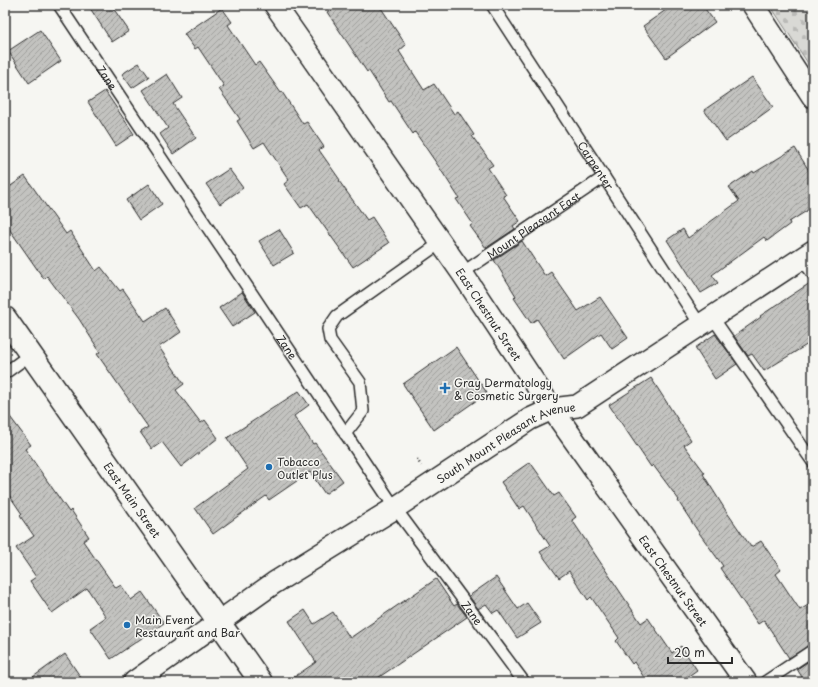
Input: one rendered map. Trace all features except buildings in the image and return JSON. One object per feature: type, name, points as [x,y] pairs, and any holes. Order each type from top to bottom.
[{"type":"main road","name":"East Main Street","points":[[5,318],[259,681]]},
{"type":"street","name":"East Chestnut Street","points":[[275,5],[462,273],[552,409],[746,682]]},
{"type":"street","points":[[753,5],[813,97]]},
{"type":"street","name":"South Mount Pleasant Avenue","points":[[134,682],[274,583],[394,508],[530,419],[552,409],[577,406],[707,322],[809,261]]},
{"type":"lane","name":"Zane","points":[[59,5],[394,508],[524,682]]},
{"type":"lane","name":"Carpenter","points":[[492,5],[604,177],[707,322],[813,462]]},
{"type":"lane","name":"Mount Pleasant East","points":[[462,273],[604,177]]},
{"type":"lane","points":[[345,434],[363,412],[360,382],[330,340],[328,329],[337,316],[440,243]]},
{"type":"lane","points":[[5,373],[31,354]]},
{"type":"lane","points":[[765,682],[813,650]]},
{"type":"green space","points":[[770,5],[813,5],[813,71]]},
{"type":"place","name":"Gray Dermatology & Cosmetic Surgery","points":[[445,388]]},
{"type":"place","name":"Tobacco Outlet Plus","points":[[269,467]]},
{"type":"place","name":"Main Event Restaurant and Bar","points":[[127,625]]}]
